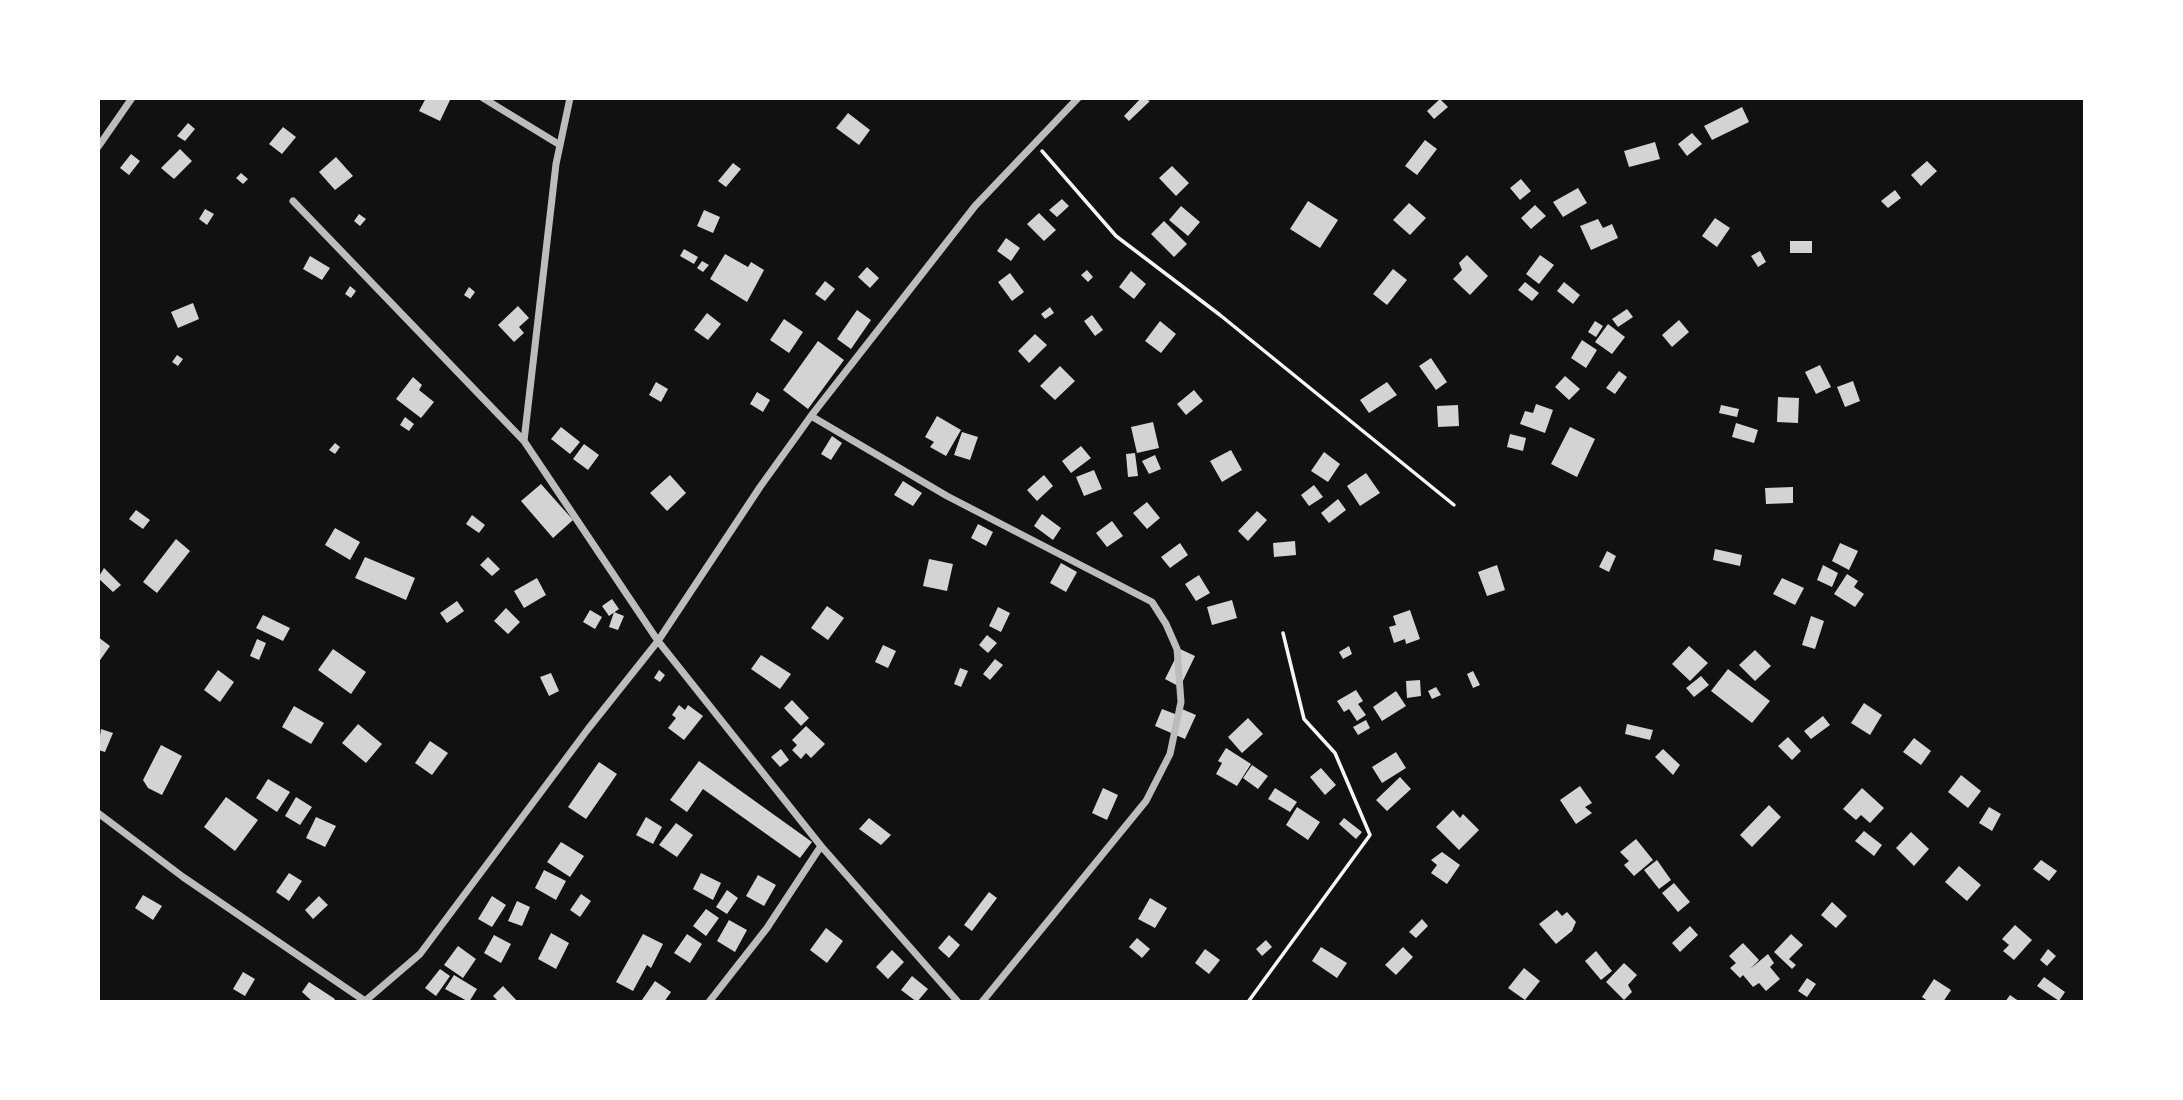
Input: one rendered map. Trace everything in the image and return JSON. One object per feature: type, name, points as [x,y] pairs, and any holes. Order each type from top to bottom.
[{"type":"street","points":[[98,147],[132,98]]},
{"type":"street","points":[[483,98],[560,145]]},
{"type":"street","points":[[524,441],[560,145],[570,98]]},
{"type":"street","points":[[98,813],[183,877],[364,1002],[420,954],[588,729],[658,641],[760,487],[811,416],[975,206],[1078,98]]},
{"type":"street","points":[[293,201],[524,441],[658,641],[821,846],[958,1002]]},
{"type":"street","points":[[811,416],[947,496],[1152,602],[1177,649],[1181,702],[1170,754],[1146,801],[982,1002]]},
{"type":"street","points":[[709,1002],[767,928],[821,846]]},
{"type":"path","points":[[1036,144],[1116,236],[1220,315],[1454,505]]},
{"type":"path","points":[[1248,1002],[1370,835],[1335,753],[1304,719],[1283,634]]},
{"type":"building","points":[[426,98],[451,98],[440,121],[419,111]]},
{"type":"building","points":[[1141,98],[1150,101],[1129,121],[1124,116]]},
{"type":"building","points":[[1440,99],[1448,107],[1434,119],[1427,111]]},
{"type":"building","points":[[1742,107],[1749,122],[1712,140],[1704,126]]},
{"type":"building","points":[[848,113],[870,130],[859,145],[836,128]]},
{"type":"building","points":[[188,123],[195,129],[185,141],[177,136]]},
{"type":"building","points":[[283,127],[296,137],[282,154],[269,144]]},
{"type":"building","points":[[1692,133],[1702,144],[1687,156],[1678,144]]},
{"type":"building","points":[[1425,140],[1437,149],[1417,175],[1405,166]]},
{"type":"building","points":[[1655,142],[1660,159],[1629,167],[1624,151]]},
{"type":"building","points":[[180,149],[192,161],[174,179],[161,168]]},
{"type":"building","points":[[131,154],[140,161],[129,175],[120,168]]},
{"type":"building","points":[[336,157],[353,176],[335,190],[319,172]]},
{"type":"building","points":[[1927,161],[1937,171],[1921,186],[1911,175]]},
{"type":"building","points":[[733,163],[741,169],[726,187],[718,181]]},
{"type":"building","points":[[1172,166],[1189,183],[1176,196],[1159,178]]},
{"type":"building","points":[[241,173],[248,179],[243,184],[236,178]]},
{"type":"building","points":[[1521,179],[1531,191],[1520,200],[1510,188]]},
{"type":"building","points":[[1578,188],[1587,203],[1563,217],[1553,202]]},
{"type":"building","points":[[1895,190],[1901,198],[1888,208],[1881,201]]},
{"type":"building","points":[[1062,199],[1069,206],[1057,217],[1049,210]]},
{"type":"building","points":[[1308,201],[1338,220],[1320,248],[1290,229]]},
{"type":"building","points":[[1409,203],[1426,218],[1410,235],[1393,220]]},
{"type":"building","points":[[1535,205],[1546,216],[1531,229],[1521,218]]},
{"type":"building","points":[[1181,206],[1200,222],[1188,236],[1169,220]]},
{"type":"building","points":[[205,209],[214,214],[207,225],[199,219]]},
{"type":"building","points":[[704,210],[720,217],[713,233],[697,226]]},
{"type":"building","points":[[1039,213],[1056,230],[1044,241],[1027,224]]},
{"type":"building","points":[[359,214],[366,219],[360,226],[354,221]]},
{"type":"building","points":[[1715,218],[1730,228],[1717,247],[1702,236]]},
{"type":"building","points":[[1598,219],[1603,228],[1612,224],[1618,238],[1591,250],[1580,226]]},
{"type":"building","points":[[1164,221],[1187,244],[1174,257],[1151,234]]},
{"type":"building","points":[[1006,238],[1020,248],[1011,261],[997,251]]},
{"type":"building","points":[[1790,241],[1812,241],[1812,253],[1790,253]]},
{"type":"building","points":[[684,249],[698,257],[694,264],[680,256]]},
{"type":"building","points":[[1760,251],[1766,262],[1758,267],[1751,256]]},
{"type":"building","points":[[725,254],[748,267],[751,262],[764,270],[747,302],[710,279]]},
{"type":"building","points":[[1467,255],[1488,276],[1470,295],[1453,279],[1462,270],[1459,263]]},
{"type":"building","points":[[1540,255],[1554,265],[1539,284],[1526,274]]},
{"type":"building","points":[[310,256],[330,268],[322,280],[303,269]]},
{"type":"building","points":[[702,261],[709,265],[703,272],[697,268]]},
{"type":"building","points":[[867,267],[879,278],[870,288],[858,277]]},
{"type":"building","points":[[1393,269],[1407,280],[1387,305],[1373,294]]},
{"type":"building","points":[[1087,270],[1093,277],[1088,282],[1081,275]]},
{"type":"building","points":[[1131,271],[1146,284],[1134,299],[1119,287]]},
{"type":"building","points":[[1010,273],[1024,292],[1012,301],[998,282]]},
{"type":"building","points":[[825,281],[835,289],[825,301],[815,294]]},
{"type":"building","points":[[1525,282],[1539,293],[1532,301],[1518,290]]},
{"type":"building","points":[[1564,282],[1580,295],[1573,304],[1557,291]]},
{"type":"building","points":[[350,286],[356,291],[351,298],[345,294]]},
{"type":"building","points":[[469,287],[475,292],[470,299],[464,295]]},
{"type":"building","points":[[193,303],[199,319],[178,328],[171,312]]},
{"type":"building","points":[[518,306],[529,318],[519,327],[524,333],[514,342],[498,325]]},
{"type":"building","points":[[1050,307],[1054,313],[1045,319],[1041,314]]},
{"type":"building","points":[[1627,309],[1633,317],[1618,327],[1612,319]]},
{"type":"building","points":[[857,310],[871,320],[851,349],[837,339]]},
{"type":"building","points":[[707,313],[721,324],[708,340],[694,330]]},
{"type":"building","points":[[1092,315],[1103,330],[1095,336],[1084,321]]},
{"type":"building","points":[[784,319],[803,332],[789,353],[770,340]]},
{"type":"building","points":[[1679,320],[1689,332],[1672,347],[1662,335]]},
{"type":"building","points":[[1160,321],[1176,334],[1161,353],[1145,341]]},
{"type":"building","points":[[1595,321],[1603,326],[1596,337],[1588,332]]},
{"type":"building","points":[[1608,324],[1625,337],[1612,354],[1595,342]]},
{"type":"building","points":[[1035,334],[1047,345],[1029,363],[1018,351]]},
{"type":"building","points":[[1582,340],[1597,350],[1586,368],[1571,358]]},
{"type":"building","points":[[818,341],[844,360],[808,409],[783,390]]},
{"type":"building","points":[[177,355],[183,359],[178,366],[172,362]]},
{"type":"building","points":[[1431,358],[1447,382],[1436,390],[1419,366]]},
{"type":"building","points":[[1820,365],[1831,387],[1816,394],[1805,372]]},
{"type":"building","points":[[1060,366],[1075,381],[1055,400],[1040,386]]},
{"type":"building","points":[[1619,371],[1627,377],[1615,394],[1606,388]]},
{"type":"building","points":[[1565,376],[1580,389],[1569,400],[1555,387]]},
{"type":"building","points":[[413,377],[422,385],[419,390],[434,402],[421,418],[396,399]]},
{"type":"building","points":[[1853,381],[1860,401],[1845,407],[1837,387]]},
{"type":"building","points":[[656,382],[668,389],[661,402],[649,395]]},
{"type":"building","points":[[1387,382],[1397,395],[1369,413],[1360,400]]},
{"type":"building","points":[[1194,390],[1203,401],[1186,415],[1177,404]]},
{"type":"building","points":[[757,392],[770,400],[763,412],[750,404]]},
{"type":"building","points":[[1778,397],[1799,398],[1798,423],[1777,422]]},
{"type":"building","points":[[1536,404],[1553,410],[1545,433],[1520,424],[1525,411],[1533,413]]},
{"type":"building","points":[[1458,405],[1459,426],[1438,427],[1437,406]]},
{"type":"building","points":[[1721,405],[1739,409],[1737,417],[1719,413]]},
{"type":"building","points":[[937,416],[961,430],[946,456],[930,447],[934,442],[925,437]]},
{"type":"building","points":[[405,417],[414,424],[409,431],[400,425]]},
{"type":"building","points":[[1153,422],[1159,448],[1137,453],[1131,427]]},
{"type":"building","points":[[1736,423],[1758,430],[1754,443],[1732,437]]},
{"type":"building","points":[[561,427],[580,442],[570,454],[551,439]]},
{"type":"building","points":[[1570,427],[1595,439],[1577,477],[1551,464]]},
{"type":"building","points":[[962,432],[978,437],[970,460],[954,455]]},
{"type":"building","points":[[1510,434],[1526,438],[1523,451],[1507,447]]},
{"type":"building","points":[[832,436],[842,443],[831,460],[821,454]]},
{"type":"building","points":[[335,443],[340,447],[335,454],[329,450]]},
{"type":"building","points":[[584,444],[599,455],[588,470],[573,459]]},
{"type":"building","points":[[1081,446],[1091,458],[1071,473],[1062,461]]},
{"type":"building","points":[[1231,450],[1242,470],[1222,482],[1210,461]]},
{"type":"building","points":[[1324,452],[1340,464],[1328,482],[1311,471]]},
{"type":"building","points":[[1135,453],[1138,476],[1128,477],[1126,454]]},
{"type":"building","points":[[1155,455],[1161,469],[1149,474],[1142,461]]},
{"type":"building","points":[[1094,470],[1102,489],[1084,496],[1076,477]]},
{"type":"building","points":[[1366,473],[1380,493],[1360,506],[1347,486]]},
{"type":"building","points":[[670,475],[686,493],[667,511],[650,493]]},
{"type":"building","points":[[1044,475],[1053,486],[1037,501],[1027,490]]},
{"type":"building","points":[[903,481],[922,493],[913,506],[894,495]]},
{"type":"building","points":[[541,484],[573,520],[553,538],[521,501]]},
{"type":"building","points":[[1314,485],[1323,497],[1309,506],[1301,495]]},
{"type":"building","points":[[1793,487],[1793,503],[1766,504],[1765,488]]},
{"type":"building","points":[[1338,499],[1346,510],[1329,523],[1321,513]]},
{"type":"building","points":[[1147,502],[1160,518],[1147,529],[1133,513]]},
{"type":"building","points":[[136,510],[150,520],[143,529],[129,519]]},
{"type":"building","points":[[1257,511],[1267,520],[1248,541],[1238,531]]},
{"type":"building","points":[[1042,514],[1061,528],[1053,540],[1034,526]]},
{"type":"building","points":[[472,515],[485,525],[479,533],[466,524]]},
{"type":"building","points":[[1112,521],[1123,536],[1107,547],[1096,533]]},
{"type":"building","points":[[978,524],[993,532],[986,546],[971,538]]},
{"type":"building","points":[[335,528],[360,542],[350,560],[325,545]]},
{"type":"building","points":[[176,539],[190,551],[157,593],[143,582]]},
{"type":"building","points":[[1295,541],[1296,555],[1274,557],[1273,543]]},
{"type":"building","points":[[1180,543],[1188,555],[1170,568],[1161,557]]},
{"type":"building","points":[[1840,543],[1858,551],[1849,570],[1832,561]]},
{"type":"building","points":[[1715,549],[1742,555],[1740,566],[1713,560]]},
{"type":"building","points":[[1607,551],[1616,556],[1609,572],[1599,567]]},
{"type":"building","points":[[365,557],[415,578],[406,600],[355,578]]},
{"type":"building","points":[[488,557],[500,569],[492,576],[480,565]]},
{"type":"building","points":[[929,559],[953,564],[947,591],[923,586]]},
{"type":"building","points":[[1061,563],[1077,572],[1066,592],[1050,583]]},
{"type":"building","points":[[1497,565],[1505,590],[1487,596],[1478,572]]},
{"type":"building","points":[[1823,565],[1838,573],[1832,587],[1817,580]]},
{"type":"building","points":[[104,568],[121,585],[113,592],[98,578]]},
{"type":"building","points":[[1847,574],[1858,581],[1854,587],[1864,594],[1855,607],[1834,594]]},
{"type":"building","points":[[1199,575],[1210,593],[1196,601],[1185,584]]},
{"type":"building","points":[[537,578],[546,595],[524,608],[514,591]]},
{"type":"building","points":[[1782,578],[1804,588],[1795,605],[1773,594]]},
{"type":"building","points":[[612,599],[619,609],[609,616],[602,606]]},
{"type":"building","points":[[1232,600],[1237,618],[1212,625],[1207,607]]},
{"type":"building","points":[[457,601],[464,611],[447,623],[440,613]]},
{"type":"building","points":[[827,606],[844,618],[828,640],[811,628]]},
{"type":"building","points":[[998,607],[1010,613],[1001,632],[989,626]]},
{"type":"building","points":[[506,608],[520,622],[508,634],[494,621]]},
{"type":"building","points":[[590,610],[602,617],[595,629],[583,622]]},
{"type":"building","points":[[1410,610],[1420,639],[1406,644],[1405,639],[1394,643],[1389,627],[1396,625],[1393,616]]},
{"type":"building","points":[[614,612],[624,616],[618,630],[609,627]]},
{"type":"building","points":[[263,615],[290,628],[283,641],[256,628]]},
{"type":"building","points":[[1811,616],[1824,621],[1815,649],[1802,645]]},
{"type":"building","points":[[987,635],[997,643],[988,653],[979,645]]},
{"type":"building","points":[[98,637],[110,646],[98,663]]},
{"type":"building","points":[[257,639],[266,643],[259,660],[250,656]]},
{"type":"building","points":[[883,645],[896,651],[888,668],[875,662]]},
{"type":"building","points":[[1349,646],[1352,654],[1343,659],[1339,652]]},
{"type":"building","points":[[1689,646],[1708,663],[1690,681],[1672,664]]},
{"type":"building","points":[[333,649],[366,672],[351,694],[318,670]]},
{"type":"building","points":[[1180,649],[1195,656],[1180,687],[1165,679]]},
{"type":"building","points":[[1755,650],[1771,666],[1755,681],[1739,665]]},
{"type":"building","points":[[761,655],[791,674],[780,689],[751,669]]},
{"type":"building","points":[[995,659],[1003,665],[990,680],[983,674]]},
{"type":"building","points":[[960,668],[968,671],[961,687],[954,684]]},
{"type":"building","points":[[1728,669],[1770,701],[1752,723],[1711,691]]},
{"type":"building","points":[[218,670],[234,682],[220,702],[204,690]]},
{"type":"building","points":[[659,670],[665,675],[660,682],[654,678]]},
{"type":"building","points":[[1473,671],[1480,685],[1473,688],[1467,674]]},
{"type":"building","points":[[551,673],[559,691],[549,696],[540,677]]},
{"type":"building","points":[[1701,676],[1709,685],[1694,697],[1686,688]]},
{"type":"building","points":[[1420,680],[1421,696],[1407,698],[1406,681]]},
{"type":"building","points":[[1436,687],[1441,695],[1432,699],[1428,691]]},
{"type":"building","points":[[1356,690],[1363,701],[1358,704],[1366,715],[1357,721],[1349,709],[1344,712],[1337,701]]},
{"type":"building","points":[[1396,691],[1406,706],[1382,721],[1373,707]]},
{"type":"building","points":[[792,700],[809,718],[801,726],[784,708]]},
{"type":"building","points":[[1864,703],[1882,715],[1870,735],[1851,723]]},
{"type":"building","points":[[679,705],[685,710],[688,705],[703,716],[684,740],[668,728],[676,718],[672,715]]},
{"type":"building","points":[[294,706],[324,723],[311,744],[282,727]]},
{"type":"building","points":[[1162,709],[1175,714],[1182,709],[1196,715],[1185,739],[1155,726]]},
{"type":"building","points":[[1823,716],[1830,725],[1811,739],[1804,731]]},
{"type":"building","points":[[1248,718],[1263,734],[1242,753],[1228,737]]},
{"type":"building","points":[[1366,720],[1370,728],[1358,735],[1353,727]]},
{"type":"building","points":[[358,724],[382,744],[366,763],[342,743]]},
{"type":"building","points":[[1627,724],[1653,730],[1650,740],[1625,734]]},
{"type":"building","points":[[806,726],[825,744],[811,758],[806,753],[801,759],[792,750],[797,745],[792,740]]},
{"type":"building","points":[[101,729],[113,733],[105,752],[98,750]]},
{"type":"building","points":[[1788,737],[1801,751],[1792,760],[1778,746]]},
{"type":"building","points":[[1914,738],[1931,751],[1921,765],[1903,752]]},
{"type":"building","points":[[430,741],[448,753],[432,775],[415,763]]},
{"type":"building","points":[[161,745],[182,756],[162,795],[148,788],[143,780]]},
{"type":"building","points":[[1226,748],[1251,764],[1237,786],[1216,774],[1222,763],[1218,761]]},
{"type":"building","points":[[781,749],[789,760],[780,767],[771,757]]},
{"type":"building","points":[[1663,749],[1680,765],[1673,775],[1655,757]]},
{"type":"building","points":[[1396,752],[1406,768],[1382,783],[1372,767]]},
{"type":"building","points":[[699,761],[812,842],[800,858],[703,789],[687,812],[670,800]]},
{"type":"building","points":[[599,762],[617,774],[586,819],[568,807]]},
{"type":"building","points":[[1252,765],[1268,776],[1258,789],[1243,778]]},
{"type":"building","points":[[1321,768],[1336,785],[1325,795],[1310,777]]},
{"type":"building","points":[[1961,775],[1981,791],[1968,808],[1948,792]]},
{"type":"building","points":[[1400,777],[1411,789],[1387,811],[1376,800]]},
{"type":"building","points":[[268,779],[290,792],[277,812],[256,798]]},
{"type":"building","points":[[1580,786],[1592,803],[1585,807],[1592,813],[1576,824],[1560,800]]},
{"type":"building","points":[[1103,788],[1118,795],[1107,820],[1092,813]]},
{"type":"building","points":[[1275,788],[1297,802],[1290,812],[1268,799]]},
{"type":"building","points":[[1862,788],[1884,808],[1870,823],[1861,815],[1856,820],[1843,809]]},
{"type":"building","points":[[226,797],[258,820],[235,851],[204,827]]},
{"type":"building","points":[[296,797],[312,807],[300,825],[285,816]]},
{"type":"building","points":[[1769,805],[1781,817],[1752,847],[1740,835]]},
{"type":"building","points":[[1297,807],[1320,822],[1308,840],[1286,825]]},
{"type":"building","points":[[1989,807],[2001,814],[1992,831],[1979,823]]},
{"type":"building","points":[[1453,810],[1460,818],[1463,814],[1479,830],[1459,850],[1436,827]]},
{"type":"building","points":[[316,817],[336,826],[325,847],[306,838]]},
{"type":"building","points":[[646,817],[662,827],[653,844],[636,835]]},
{"type":"building","points":[[869,818],[891,835],[881,845],[859,829]]},
{"type":"building","points":[[1344,818],[1362,832],[1356,839],[1339,824]]},
{"type":"building","points":[[676,823],[693,835],[677,857],[659,845]]},
{"type":"building","points":[[1864,831],[1882,845],[1874,856],[1855,841]]},
{"type":"building","points":[[1911,832],[1929,849],[1914,866],[1896,848]]},
{"type":"building","points":[[1636,839],[1653,860],[1634,876],[1624,865],[1629,861],[1620,852]]},
{"type":"building","points":[[561,842],[584,856],[570,877],[547,862]]},
{"type":"building","points":[[1442,852],[1460,865],[1447,884],[1431,873],[1437,865],[1431,860]]},
{"type":"building","points":[[1657,860],[1671,880],[1659,889],[1644,870]]},
{"type":"building","points":[[2041,860],[2057,871],[2049,881],[2033,869]]},
{"type":"building","points":[[1959,866],[1981,885],[1967,901],[1945,882]]},
{"type":"building","points":[[544,870],[566,881],[556,900],[535,888]]},
{"type":"building","points":[[289,873],[302,881],[289,901],[276,892]]},
{"type":"building","points":[[701,873],[721,883],[713,900],[693,889]]},
{"type":"building","points":[[758,875],[776,885],[764,906],[746,896]]},
{"type":"building","points":[[1674,883],[1690,902],[1678,912],[1662,893]]},
{"type":"building","points":[[727,890],[738,898],[727,914],[716,907]]},
{"type":"building","points":[[989,892],[997,898],[972,931],[964,925]]},
{"type":"building","points":[[581,894],[591,901],[580,917],[570,910]]},
{"type":"building","points":[[143,895],[162,906],[153,920],[135,908]]},
{"type":"building","points":[[319,896],[328,905],[313,919],[305,910]]},
{"type":"building","points":[[492,896],[506,905],[492,927],[478,919]]},
{"type":"building","points":[[1150,898],[1167,908],[1155,928],[1138,919]]},
{"type":"building","points":[[517,901],[530,907],[522,926],[508,921]]},
{"type":"building","points":[[1832,902],[1847,916],[1836,928],[1821,915]]},
{"type":"building","points":[[706,909],[719,918],[706,936],[693,926]]},
{"type":"building","points":[[1557,910],[1562,916],[1567,912],[1576,922],[1572,931],[1556,944],[1539,924]]},
{"type":"building","points":[[1422,919],[1428,926],[1416,938],[1409,932]]},
{"type":"building","points":[[729,920],[747,930],[735,952],[717,941]]},
{"type":"building","points":[[2015,925],[2032,940],[2014,960],[2003,951],[2009,945],[2002,939]]},
{"type":"building","points":[[1690,926],[1698,935],[1680,952],[1672,943]]},
{"type":"building","points":[[826,928],[843,941],[827,963],[810,950]]},
{"type":"building","points":[[551,933],[569,943],[556,969],[538,959]]},
{"type":"building","points":[[643,934],[663,944],[651,968],[647,965],[633,991],[616,982]]},
{"type":"building","points":[[687,934],[702,944],[690,963],[674,953]]},
{"type":"building","points":[[1791,934],[1803,945],[1789,959],[1796,965],[1792,969],[1774,952]]},
{"type":"building","points":[[494,935],[511,944],[501,963],[484,953]]},
{"type":"building","points":[[949,935],[960,945],[949,958],[938,948]]},
{"type":"building","points":[[1137,938],[1150,949],[1142,958],[1129,947]]},
{"type":"building","points":[[1266,940],[1272,947],[1262,956],[1256,949]]},
{"type":"building","points":[[1743,943],[1759,960],[1750,969],[1768,954],[1774,963],[1770,967],[1780,979],[1766,991],[1759,983],[1753,987],[1743,975],[1740,978],[1730,968],[1736,963],[1729,956]]},
{"type":"building","points":[[458,946],[476,959],[463,978],[444,965]]},
{"type":"building","points":[[1321,947],[1347,963],[1337,978],[1312,961]]},
{"type":"building","points":[[1403,947],[1413,957],[1396,975],[1385,965]]},
{"type":"building","points":[[1205,949],[1220,960],[1209,974],[1195,963]]},
{"type":"building","points":[[2048,949],[2056,956],[2047,966],[2040,960]]},
{"type":"building","points":[[892,950],[904,962],[888,979],[876,967]]},
{"type":"building","points":[[1596,951],[1612,971],[1601,980],[1585,961]]},
{"type":"building","points":[[1624,963],[1637,975],[1628,985],[1632,992],[1624,1000],[1606,982]]},
{"type":"building","points":[[1524,968],[1540,981],[1525,1000],[1508,988]]},
{"type":"building","points":[[440,969],[450,976],[436,996],[425,988]]},
{"type":"building","points":[[243,972],[255,979],[245,996],[233,989]]},
{"type":"building","points":[[454,975],[477,989],[469,1002],[445,989]]},
{"type":"building","points":[[912,976],[928,989],[917,1002],[901,990]]},
{"type":"building","points":[[2044,977],[2065,992],[2059,1001],[2037,986]]},
{"type":"building","points":[[1807,978],[1816,984],[1807,997],[1798,991]]},
{"type":"building","points":[[1934,979],[1951,990],[1943,1002],[1929,1002],[1922,997]]},
{"type":"building","points":[[655,981],[671,992],[664,1002],[644,1002],[642,1000]]},
{"type":"building","points":[[309,982],[335,999],[333,1002],[313,1002],[302,992]]},
{"type":"building","points":[[503,986],[518,1002],[499,1002],[493,996]]},
{"type":"building","points":[[2010,995],[2020,1002],[2005,1002]]}]
